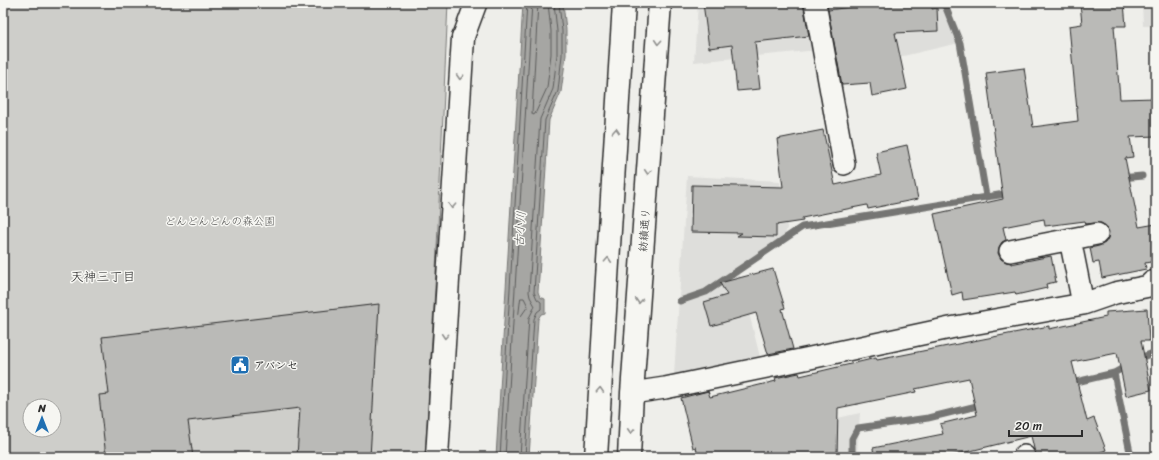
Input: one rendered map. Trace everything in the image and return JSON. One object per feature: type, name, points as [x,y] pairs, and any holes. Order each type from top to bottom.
[{"type":"main road","points":[[596,457],[624,3]]},
{"type":"main road","name":"紡績通り","points":[[630,457],[632,393],[660,3]]},
{"type":"main road","points":[[437,457],[463,38]]},
{"type":"street","points":[[458,3],[460,6],[463,38]]},
{"type":"street","points":[[463,38],[476,3]]},
{"type":"street","points":[[815,3],[844,164]]},
{"type":"street","points":[[1010,251],[1097,234]]},
{"type":"street","points":[[1070,239],[1083,304]]},
{"type":"street","points":[[632,393],[665,388],[802,360],[950,328],[1083,304],[1115,292],[1149,286],[1152,282],[1156,281]]},
{"type":"shaded area","points":[[698,3],[942,3],[959,43],[873,63],[869,45],[694,62]]},
{"type":"shaded area","points":[[1142,3],[1156,3],[1156,26],[1143,26]]},
{"type":"shaded area","points":[[687,176],[780,181],[787,228],[782,244],[739,273],[761,361],[674,375]]},
{"type":"shaded area","points":[[860,413],[857,457],[670,457],[670,456]]},
{"type":"green space","name":"どんどんどんの森公園","points":[[3,3],[448,3],[436,270],[425,457],[3,457]]},
{"type":"water","name":"古小川","points":[[523,3],[563,3],[566,30],[566,55],[561,92],[549,120],[538,292],[540,297],[545,299],[545,313],[541,314],[538,319],[529,457],[496,457]]},
{"type":"building","points":[[703,3],[803,3],[809,36],[755,42],[760,89],[737,91],[732,45],[709,48]]},
{"type":"building","points":[[850,3],[932,3],[932,9],[937,8],[938,31],[895,33],[907,89],[872,96],[870,83],[842,85],[828,10],[851,7]]},
{"type":"building","points":[[1080,3],[1124,3],[1126,26],[1114,26],[1120,99],[1156,98],[1156,136],[1130,137],[1133,157],[1125,158],[1139,227],[1156,224],[1156,261],[1145,263],[1146,269],[1102,278],[1099,262],[1093,263],[1090,248],[1105,243],[1108,238],[1109,232],[1106,226],[1101,223],[1086,224],[1085,221],[1045,226],[1044,219],[1003,227],[1006,240],[1002,242],[999,247],[998,253],[1001,259],[1011,264],[1051,256],[1056,282],[1046,284],[1047,288],[1016,295],[1015,292],[963,300],[962,292],[952,295],[934,214],[1003,199],[986,73],[1024,68],[1033,127],[1078,121],[1069,26],[1082,24]]},
{"type":"building","points":[[823,130],[835,185],[881,175],[876,152],[907,145],[918,199],[868,209],[867,205],[802,218],[803,221],[776,225],[776,237],[737,236],[742,233],[691,232],[692,185],[783,187],[777,139]]},
{"type":"building","points":[[773,269],[785,308],[782,309],[793,349],[768,354],[756,313],[711,326],[704,302],[727,295],[720,283]]},
{"type":"building","name":"アバンセ","points":[[379,304],[370,457],[297,457],[300,408],[188,421],[193,457],[106,457],[99,395],[109,394],[102,337]]},
{"type":"building","points":[[1147,309],[1149,341],[1141,341],[1151,390],[1126,396],[1117,353],[1072,362],[1087,421],[1094,418],[1106,450],[1088,457],[1036,457],[1031,436],[946,457],[874,457],[873,448],[943,434],[940,424],[977,415],[969,378],[915,389],[916,392],[838,408],[837,457],[698,457],[696,447],[693,448],[681,398],[708,391],[710,397],[776,381],[775,378],[799,373],[800,376],[876,358],[877,360],[1049,326],[1049,329],[1106,317],[1106,312]]},
{"type":"waterway","points":[[944,3],[960,43],[986,196]]},
{"type":"waterway","points":[[1121,178],[1142,176]]},
{"type":"waterway","points":[[680,301],[706,292],[802,227],[1011,193]]},
{"type":"waterway","points":[[1068,384],[1114,373],[1145,356],[1156,352]]},
{"type":"waterway","points":[[1114,373],[1131,457]]},
{"type":"waterway","points":[[852,457],[852,439],[858,428],[928,418],[985,404]]},
{"type":"place","name":"アバンセ","points":[[240,365]]},
{"type":"district","name":"天神三丁目","points":[[103,276]]}]
